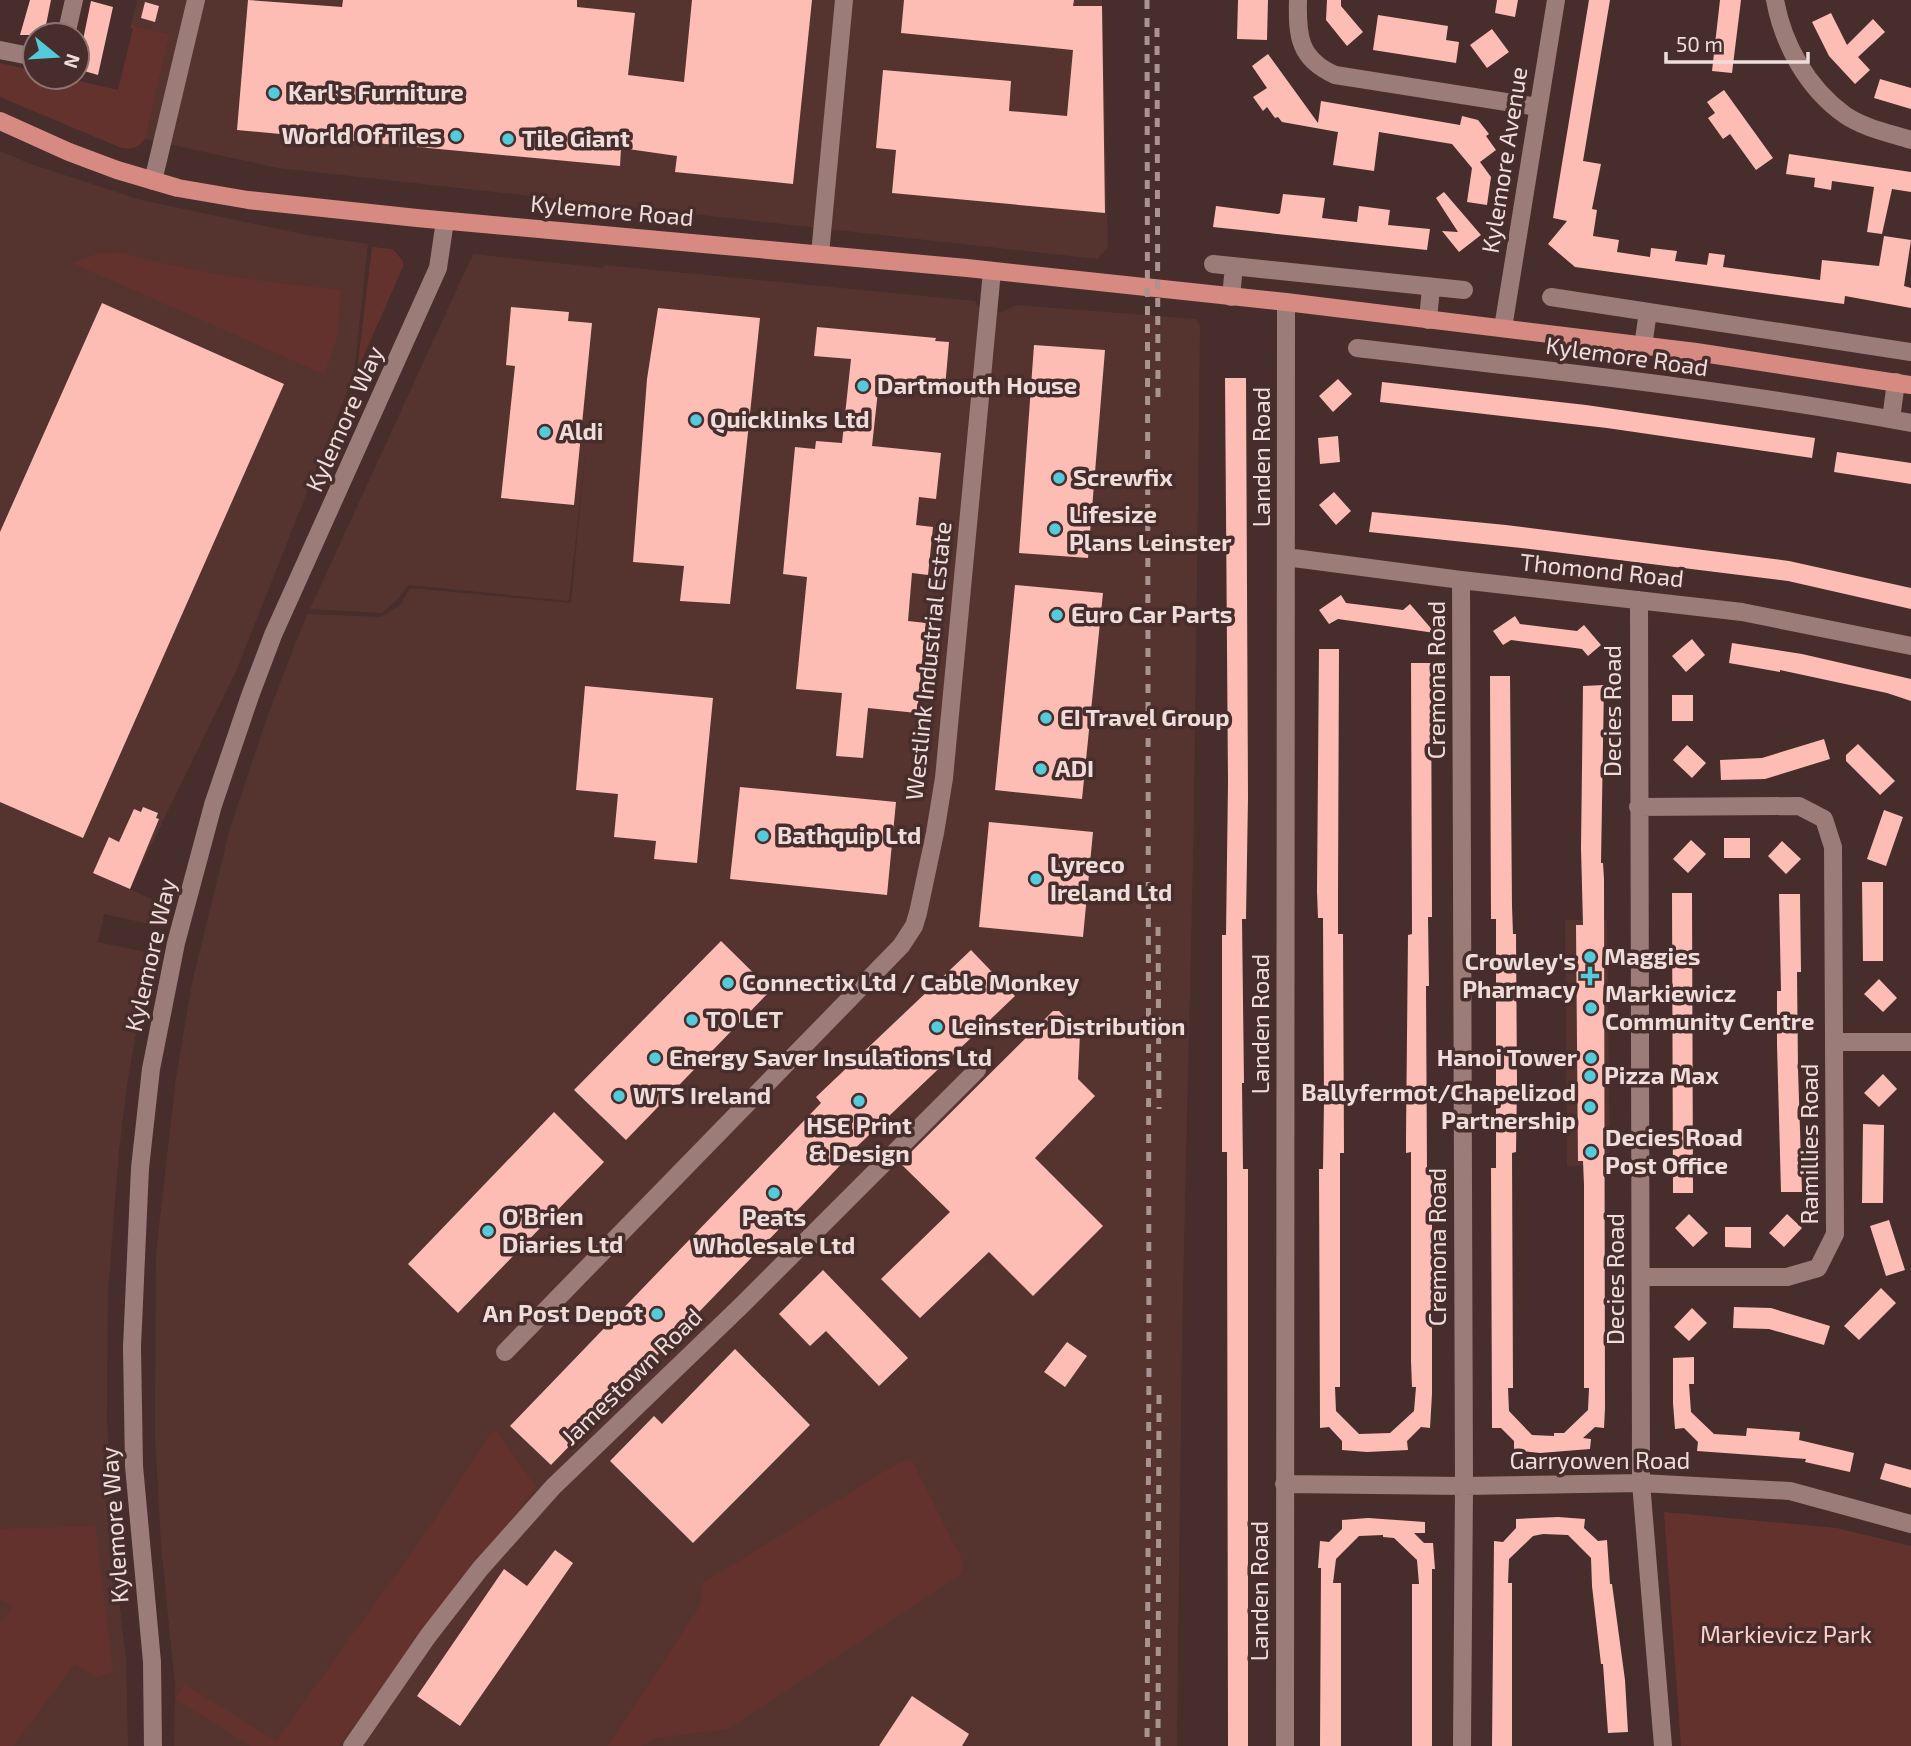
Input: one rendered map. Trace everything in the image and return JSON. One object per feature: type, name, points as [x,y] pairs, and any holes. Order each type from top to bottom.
[{"type":"main road","name":"Kylemore Road","points":[[0,121],[69,152],[153,181],[203,194],[445,221],[820,254],[1286,302],[1643,346],[1904,384]]},
{"type":"street","points":[[69,21],[74,0]]},
{"type":"street","points":[[153,181],[196,0]]},
{"type":"street","points":[[820,254],[845,0]]},
{"type":"street","points":[[1298,0],[1297,28],[1305,52],[1317,66],[1335,75],[1538,107]]},
{"type":"street","name":"Kylemore Avenue","points":[[1503,328],[1556,0]]},
{"type":"street","points":[[1775,0],[1779,21],[1798,64],[1824,98],[1846,116],[1872,128],[1911,140]]},
{"type":"street","points":[[0,50],[21,54]]},
{"type":"street","name":"Kylemore Way","points":[[153,1746],[152,1662],[134,1466],[132,1347],[140,1168],[154,1057],[176,943],[226,763],[273,635],[438,268],[445,221]]},
{"type":"street","points":[[1213,264],[1464,290]]},
{"type":"street","points":[[1231,297],[1234,266]]},
{"type":"street","name":"Westlink Industrial Estate","points":[[505,1352],[890,958],[914,926],[931,857],[944,778],[992,271]]},
{"type":"street","points":[[1428,320],[1431,287]]},
{"type":"street","name":"Kylemore Road","points":[[1551,297],[1911,352]]},
{"type":"street","name":"Landen Road","points":[[1285,1746],[1286,302]]},
{"type":"street","points":[[1643,346],[1648,312]]},
{"type":"street","name":"Kylemore Road","points":[[1357,348],[1611,379],[1911,423]]},
{"type":"street","name":"Kylemore Road","points":[[1891,419],[1904,384]]},
{"type":"street","name":"Thomond Road","points":[[1286,557],[1742,612],[1911,646]]},
{"type":"street","name":"Cremona Road","points":[[1461,580],[1464,1486],[1462,1746]]},
{"type":"street","name":"Decies Road","points":[[1639,600],[1641,1483],[1663,1746]]},
{"type":"street","name":"Ramillies Road","points":[[1638,807],[1799,806],[1824,818],[1833,847],[1835,1042],[1835,1234],[1818,1268],[1787,1278],[1642,1277]]},
{"type":"street","points":[[1835,1042],[1911,1042]]},
{"type":"street","name":"Jamestown Road","points":[[352,1746],[428,1636],[480,1569],[554,1487],[743,1304],[977,1070]]},
{"type":"street","name":"Garryowen Road","points":[[1284,1485],[1641,1483],[1790,1491],[1911,1524]]},
{"type":"shaded area","points":[[137,0],[1102,0],[1108,247],[1097,259],[278,168],[145,139],[170,34],[131,25]]},
{"type":"shaded area","points":[[0,151],[28,163],[141,200],[307,235],[368,244],[354,374],[237,669],[130,889],[162,904],[154,925],[104,914],[98,942],[150,953],[128,1079],[119,1151],[108,1292],[107,1420],[117,1581],[126,1659],[128,1746],[0,1746]]},
{"type":"shaded area","points":[[473,254],[975,301],[980,309],[1002,312],[1017,305],[1196,319],[1200,327],[1177,1746],[174,1746],[175,1686],[161,1544],[155,1438],[156,1252],[176,1078],[192,983],[230,828],[268,714],[307,614],[381,617],[400,605],[410,588],[571,603],[586,446],[569,601],[409,585],[382,613],[310,609]]},
{"type":"shaded area","points":[[1565,920],[1607,920],[1610,1165],[1567,1166]]},
{"type":"green space","points":[[131,25],[170,34],[145,139],[136,147],[119,147],[0,97],[0,63],[21,68],[21,91],[91,91],[91,84],[118,90],[133,29],[130,28]]},
{"type":"green space","points":[[372,247],[393,249],[403,261],[403,267],[357,371]]},
{"type":"green space","points":[[123,253],[177,267],[341,290],[336,342],[324,374],[72,263],[96,254]]},
{"type":"green space","points":[[496,1431],[536,1487],[338,1746],[251,1746],[175,1699],[184,1684],[276,1741],[430,1527],[489,1436]]},
{"type":"green space","points":[[911,1459],[962,1560],[962,1573],[728,1729],[656,1738],[640,1746],[608,1746],[701,1604],[703,1583],[898,1463]]},
{"type":"green space","name":"Markievicz Park","points":[[1664,1512],[1837,1528],[1911,1546],[1911,1746],[1681,1746]]},
{"type":"green space","points":[[95,1526],[113,1672],[96,1677],[75,1664],[13,1746],[0,1746],[0,1622],[14,1606],[0,1600],[0,1529]]},
{"type":"building","points":[[30,0],[51,0],[47,21],[24,21]]},
{"type":"building","points":[[248,0],[342,7],[343,0],[577,0],[577,7],[635,13],[628,75],[684,82],[692,0],[812,0],[793,184],[675,172],[677,156],[621,148],[620,166],[237,130]]},
{"type":"building","points":[[904,0],[1074,0],[1073,6],[1102,6],[1105,213],[892,193],[896,150],[876,148],[883,70],[1011,81],[1009,111],[1067,116],[1073,50],[901,33]]},
{"type":"building","points":[[1238,0],[1268,0],[1267,40],[1237,39]]},
{"type":"building","points":[[1327,0],[1341,0],[1341,6],[1363,32],[1347,46],[1326,20]]},
{"type":"building","points":[[1497,0],[1518,0],[1515,17],[1495,13]]},
{"type":"building","points":[[1589,0],[1610,0],[1583,161],[1601,164],[1592,209],[1597,210],[1593,236],[1619,240],[1617,252],[1650,257],[1651,248],[1677,251],[1675,261],[1707,265],[1709,253],[1725,255],[1723,267],[1820,280],[1822,260],[1879,266],[1884,236],[1911,240],[1904,286],[1911,288],[1911,308],[1845,296],[1844,304],[1575,267],[1548,244],[1567,221],[1553,218]]},
{"type":"building","points":[[1720,0],[1741,0],[1732,73],[1712,71]]},
{"type":"building","points":[[91,1],[113,7],[98,75],[91,73],[91,21],[87,21]]},
{"type":"building","points":[[145,2],[159,6],[155,22],[141,18]]},
{"type":"building","points":[[1831,13],[1847,45],[1873,19],[1885,32],[1858,57],[1870,70],[1855,84],[1829,56],[1812,22]]},
{"type":"building","points":[[1378,15],[1448,26],[1446,40],[1459,42],[1456,63],[1373,50]]},
{"type":"building","points":[[1492,29],[1509,52],[1487,68],[1470,45]]},
{"type":"building","points":[[1268,54],[1318,123],[1321,101],[1460,125],[1462,116],[1478,120],[1489,134],[1486,136],[1496,150],[1480,162],[1491,177],[1487,205],[1467,202],[1472,168],[1452,144],[1379,132],[1374,171],[1333,165],[1338,132],[1282,122],[1278,117],[1275,118],[1267,107],[1263,111],[1253,97],[1267,88],[1252,66]]},
{"type":"building","points":[[1880,79],[1911,88],[1911,109],[1874,98]]},
{"type":"building","points":[[1724,90],[1773,158],[1756,170],[1730,134],[1723,139],[1708,118],[1715,113],[1707,102]]},
{"type":"building","points":[[1789,154],[1911,172],[1911,192],[1892,189],[1882,234],[1867,232],[1874,187],[1832,181],[1831,190],[1814,187],[1815,178],[1786,174]]},
{"type":"building","points":[[1444,192],[1481,235],[1459,252],[1442,231],[1458,232],[1436,198]]},
{"type":"building","points":[[1283,194],[1325,198],[1322,218],[1357,222],[1359,206],[1390,210],[1388,225],[1430,229],[1427,250],[1213,227],[1216,206],[1278,214]]},
{"type":"building","points":[[102,303],[284,384],[83,838],[0,802],[0,532]]},
{"type":"building","name":"Aldi","points":[[511,307],[569,312],[568,321],[592,323],[574,505],[501,498],[515,366],[506,365]]},
{"type":"building","points":[[658,308],[760,318],[730,604],[680,601],[684,566],[633,562],[647,379]]},
{"type":"building","points":[[817,327],[936,338],[935,341],[949,342],[945,388],[879,382],[872,446],[941,453],[936,499],[919,497],[916,525],[933,527],[928,575],[912,573],[908,621],[926,623],[917,713],[868,708],[863,758],[836,756],[842,693],[796,689],[807,577],[783,574],[795,447],[815,449],[816,441],[842,443],[851,359],[814,356]]},
{"type":"building","points":[[1034,345],[1105,350],[1088,558],[1019,553]]},
{"type":"building","points":[[1225,378],[1246,378],[1248,798],[1246,919],[1242,919],[1242,1083],[1243,1169],[1248,1169],[1248,1746],[1228,1746],[1227,1152],[1222,1152],[1222,935],[1226,935],[1228,783]]},
{"type":"building","points":[[1338,379],[1352,394],[1333,412],[1319,396]]},
{"type":"building","points":[[1382,382],[1586,405],[1815,438],[1812,458],[1607,428],[1380,402]]},
{"type":"building","points":[[1338,436],[1340,462],[1320,464],[1318,438]]},
{"type":"building","points":[[1837,452],[1911,463],[1911,484],[1834,472]]},
{"type":"building","points":[[1334,492],[1351,511],[1336,525],[1319,505]]},
{"type":"building","points":[[1372,512],[1506,525],[1789,561],[1911,588],[1911,609],[1788,581],[1369,532]]},
{"type":"building","points":[[1015,585],[1103,593],[1082,799],[995,790]]},
{"type":"building","points":[[1341,595],[1346,603],[1403,610],[1410,604],[1435,633],[1338,619],[1329,624],[1319,610]]},
{"type":"building","points":[[1515,616],[1520,624],[1577,631],[1584,625],[1601,645],[1588,656],[1582,649],[1575,648],[1511,640],[1503,645],[1493,631]]},
{"type":"building","points":[[1692,639],[1705,655],[1686,672],[1672,656]]},
{"type":"building","points":[[1732,643],[1802,654],[1911,679],[1911,701],[1887,693],[1780,670],[1729,663]]},
{"type":"building","points":[[1319,649],[1339,649],[1338,934],[1343,934],[1344,1153],[1340,1153],[1340,1387],[1335,1387],[1336,1411],[1359,1434],[1390,1433],[1414,1411],[1416,1387],[1412,1387],[1411,1361],[1411,1152],[1406,1153],[1408,935],[1412,934],[1411,663],[1431,663],[1432,917],[1428,917],[1429,986],[1426,986],[1427,1170],[1432,1170],[1432,1394],[1430,1428],[1421,1427],[1407,1441],[1408,1450],[1342,1450],[1342,1441],[1329,1427],[1320,1428],[1319,1169],[1323,1169],[1324,1101],[1323,918],[1318,918],[1317,892]]},
{"type":"building","points":[[1490,676],[1510,676],[1517,1082],[1516,1152],[1512,1153],[1513,1388],[1508,1388],[1509,1411],[1532,1435],[1554,1436],[1554,1433],[1564,1433],[1588,1410],[1589,1388],[1584,1388],[1584,1185],[1583,1161],[1578,1161],[1576,925],[1583,925],[1583,686],[1604,685],[1601,863],[1604,879],[1605,1408],[1604,1428],[1595,1427],[1583,1438],[1591,1439],[1590,1449],[1540,1453],[1514,1450],[1514,1441],[1501,1428],[1492,1428],[1491,1168],[1496,1168],[1496,919],[1491,919]]},
{"type":"building","points":[[585,686],[713,698],[697,863],[654,859],[656,841],[614,837],[618,794],[576,790]]},
{"type":"building","points":[[1672,695],[1693,695],[1693,721],[1672,721]]},
{"type":"building","points":[[1824,739],[1830,759],[1765,779],[1721,780],[1720,760],[1762,758]]},
{"type":"building","points":[[1858,744],[1895,781],[1880,795],[1846,761],[1846,755]]},
{"type":"building","points":[[1687,745],[1706,763],[1692,778],[1673,760]]},
{"type":"building","points":[[740,787],[896,802],[887,895],[730,879]]},
{"type":"building","points":[[143,807],[158,813],[156,818],[159,819],[130,889],[93,873],[109,837],[119,842],[134,809],[141,812]]},
{"type":"building","points":[[1884,810],[1903,817],[1886,866],[1867,859]]},
{"type":"building","name":"Lyreco Ireland Ltd","points":[[989,822],[1093,832],[1083,937],[979,927]]},
{"type":"building","points":[[1724,838],[1750,838],[1750,858],[1724,858]]},
{"type":"building","points":[[1691,840],[1706,854],[1688,873],[1673,859]]},
{"type":"building","points":[[1782,841],[1801,859],[1786,874],[1768,856]]},
{"type":"building","points":[[1862,882],[1883,882],[1883,961],[1863,961]]},
{"type":"building","points":[[1672,893],[1692,893],[1693,1193],[1673,1193]]},
{"type":"building","points":[[1779,894],[1800,894],[1801,972],[1797,972],[1802,1192],[1781,1192],[1777,1044],[1777,991],[1781,991]]},
{"type":"building","points":[[721,941],[771,990],[626,1140],[574,1090]]},
{"type":"building","points":[[971,950],[1015,996],[847,1156],[551,1465],[510,1426],[821,1103],[816,1097]]},
{"type":"building","points":[[1879,979],[1897,998],[1883,1012],[1864,994]]},
{"type":"building","points":[[1053,1011],[1059,1011],[1080,1033],[1078,1079],[1095,1096],[1035,1158],[1103,1226],[1033,1296],[989,1252],[920,1318],[881,1279],[950,1212],[900,1163]]},
{"type":"building","points":[[1883,1074],[1897,1089],[1879,1107],[1864,1093]]},
{"type":"building","points":[[554,1112],[604,1162],[458,1313],[408,1264]]},
{"type":"building","points":[[1863,1124],[1884,1125],[1883,1203],[1862,1203]]},
{"type":"building","points":[[1689,1214],[1708,1233],[1693,1247],[1675,1228]]},
{"type":"building","points":[[1787,1214],[1802,1228],[1784,1247],[1769,1233]]},
{"type":"building","points":[[1889,1220],[1905,1270],[1886,1276],[1870,1226]]},
{"type":"building","points":[[1725,1227],[1751,1227],[1751,1248],[1725,1247]]},
{"type":"building","points":[[823,1270],[908,1358],[879,1386],[826,1331],[810,1346],[779,1314]]},
{"type":"building","points":[[1881,1288],[1896,1303],[1859,1340],[1844,1326]]},
{"type":"building","points":[[1734,1307],[1771,1308],[1830,1326],[1824,1345],[1769,1329],[1733,1328]]},
{"type":"building","points":[[1692,1308],[1707,1323],[1689,1341],[1674,1327]]},
{"type":"building","points":[[1067,1342],[1087,1356],[1065,1387],[1044,1372]]},
{"type":"building","points":[[735,1349],[810,1425],[693,1543],[610,1461],[654,1416],[662,1424]]},
{"type":"building","points":[[1694,1357],[1694,1384],[1689,1384],[1691,1412],[1714,1434],[1746,1436],[1747,1428],[1800,1432],[1799,1440],[1854,1453],[1850,1472],[1805,1462],[1806,1459],[1697,1451],[1698,1442],[1684,1428],[1675,1429],[1673,1403],[1673,1358]]},
{"type":"building","points":[[1885,1463],[1911,1470],[1911,1488],[1880,1479]]},
{"type":"building","points":[[1368,1518],[1425,1522],[1425,1533],[1414,1533],[1424,1543],[1433,1543],[1435,1569],[1432,1569],[1432,1746],[1412,1746],[1412,1584],[1419,1584],[1417,1560],[1394,1538],[1383,1535],[1359,1536],[1336,1559],[1333,1583],[1341,1583],[1341,1746],[1320,1746],[1320,1541],[1329,1542],[1342,1529],[1342,1520]]},
{"type":"building","points":[[1516,1519],[1585,1519],[1584,1528],[1598,1541],[1607,1540],[1610,1584],[1625,1680],[1628,1732],[1608,1733],[1591,1558],[1568,1535],[1543,1534],[1533,1536],[1509,1559],[1508,1583],[1512,1583],[1512,1746],[1492,1746],[1494,1541],[1503,1542],[1516,1528]]},
{"type":"building","points":[[555,1550],[573,1563],[460,1726],[417,1696],[504,1569],[527,1586]]},
{"type":"building","points":[[912,1696],[969,1734],[962,1746],[879,1746]]},
{"type":"railway","points":[[1147,0],[1147,1746]]},
{"type":"railway","points":[[1157,28],[1158,402]]},
{"type":"railway","points":[[1158,927],[1159,1109]]},
{"type":"railway","points":[[1158,1746],[1159,1393]]},
{"type":"place","name":"Karl's Furniture","points":[[274,93]]},
{"type":"place","name":"World Of Tiles","points":[[456,136]]},
{"type":"place","name":"Tile Giant","points":[[508,139]]},
{"type":"place","name":"Dartmouth House","points":[[863,386]]},
{"type":"place","name":"Quicklinks Ltd","points":[[696,420]]},
{"type":"place","name":"Aldi","points":[[545,432]]},
{"type":"place","name":"Screwfix","points":[[1059,478]]},
{"type":"place","name":"Lifesize Plans Leinster","points":[[1055,529]]},
{"type":"place","name":"Euro Car Parts","points":[[1057,615]]},
{"type":"place","name":"EI Travel Group","points":[[1046,718]]},
{"type":"place","name":"ADI","points":[[1041,769]]},
{"type":"place","name":"Bathquip Ltd","points":[[763,836]]},
{"type":"place","name":"Lyreco Ireland Ltd","points":[[1036,879]]},
{"type":"place","name":"Maggies","points":[[1590,957]]},
{"type":"place","name":"Crowley's Pharmacy","points":[[1590,976]]},
{"type":"place","name":"Connectix Ltd / Cable Monkey","points":[[728,983]]},
{"type":"place","name":"Markiewicz Community Centre","points":[[1591,1008]]},
{"type":"place","name":"TO LET","points":[[692,1020]]},
{"type":"place","name":"Leinster Distribution","points":[[937,1027]]},
{"type":"place","name":"Energy Saver Insulations Ltd","points":[[655,1058]]},
{"type":"place","name":"Hanoi Tower","points":[[1591,1058]]},
{"type":"place","name":"Pizza Max","points":[[1590,1076]]},
{"type":"place","name":"WTS Ireland","points":[[619,1096]]},
{"type":"place","name":"HSE Print & Design","points":[[859,1101]]},
{"type":"place","name":"Ballyfermot/Chapelizod Partnership","points":[[1590,1107]]},
{"type":"place","name":"Decies Road Post Office","points":[[1591,1152]]},
{"type":"place","name":"Peats Wholesale Ltd","points":[[774,1193]]},
{"type":"place","name":"O'Brien Diaries Ltd","points":[[488,1231]]},
{"type":"place","name":"An Post Depot","points":[[657,1314]]}]
